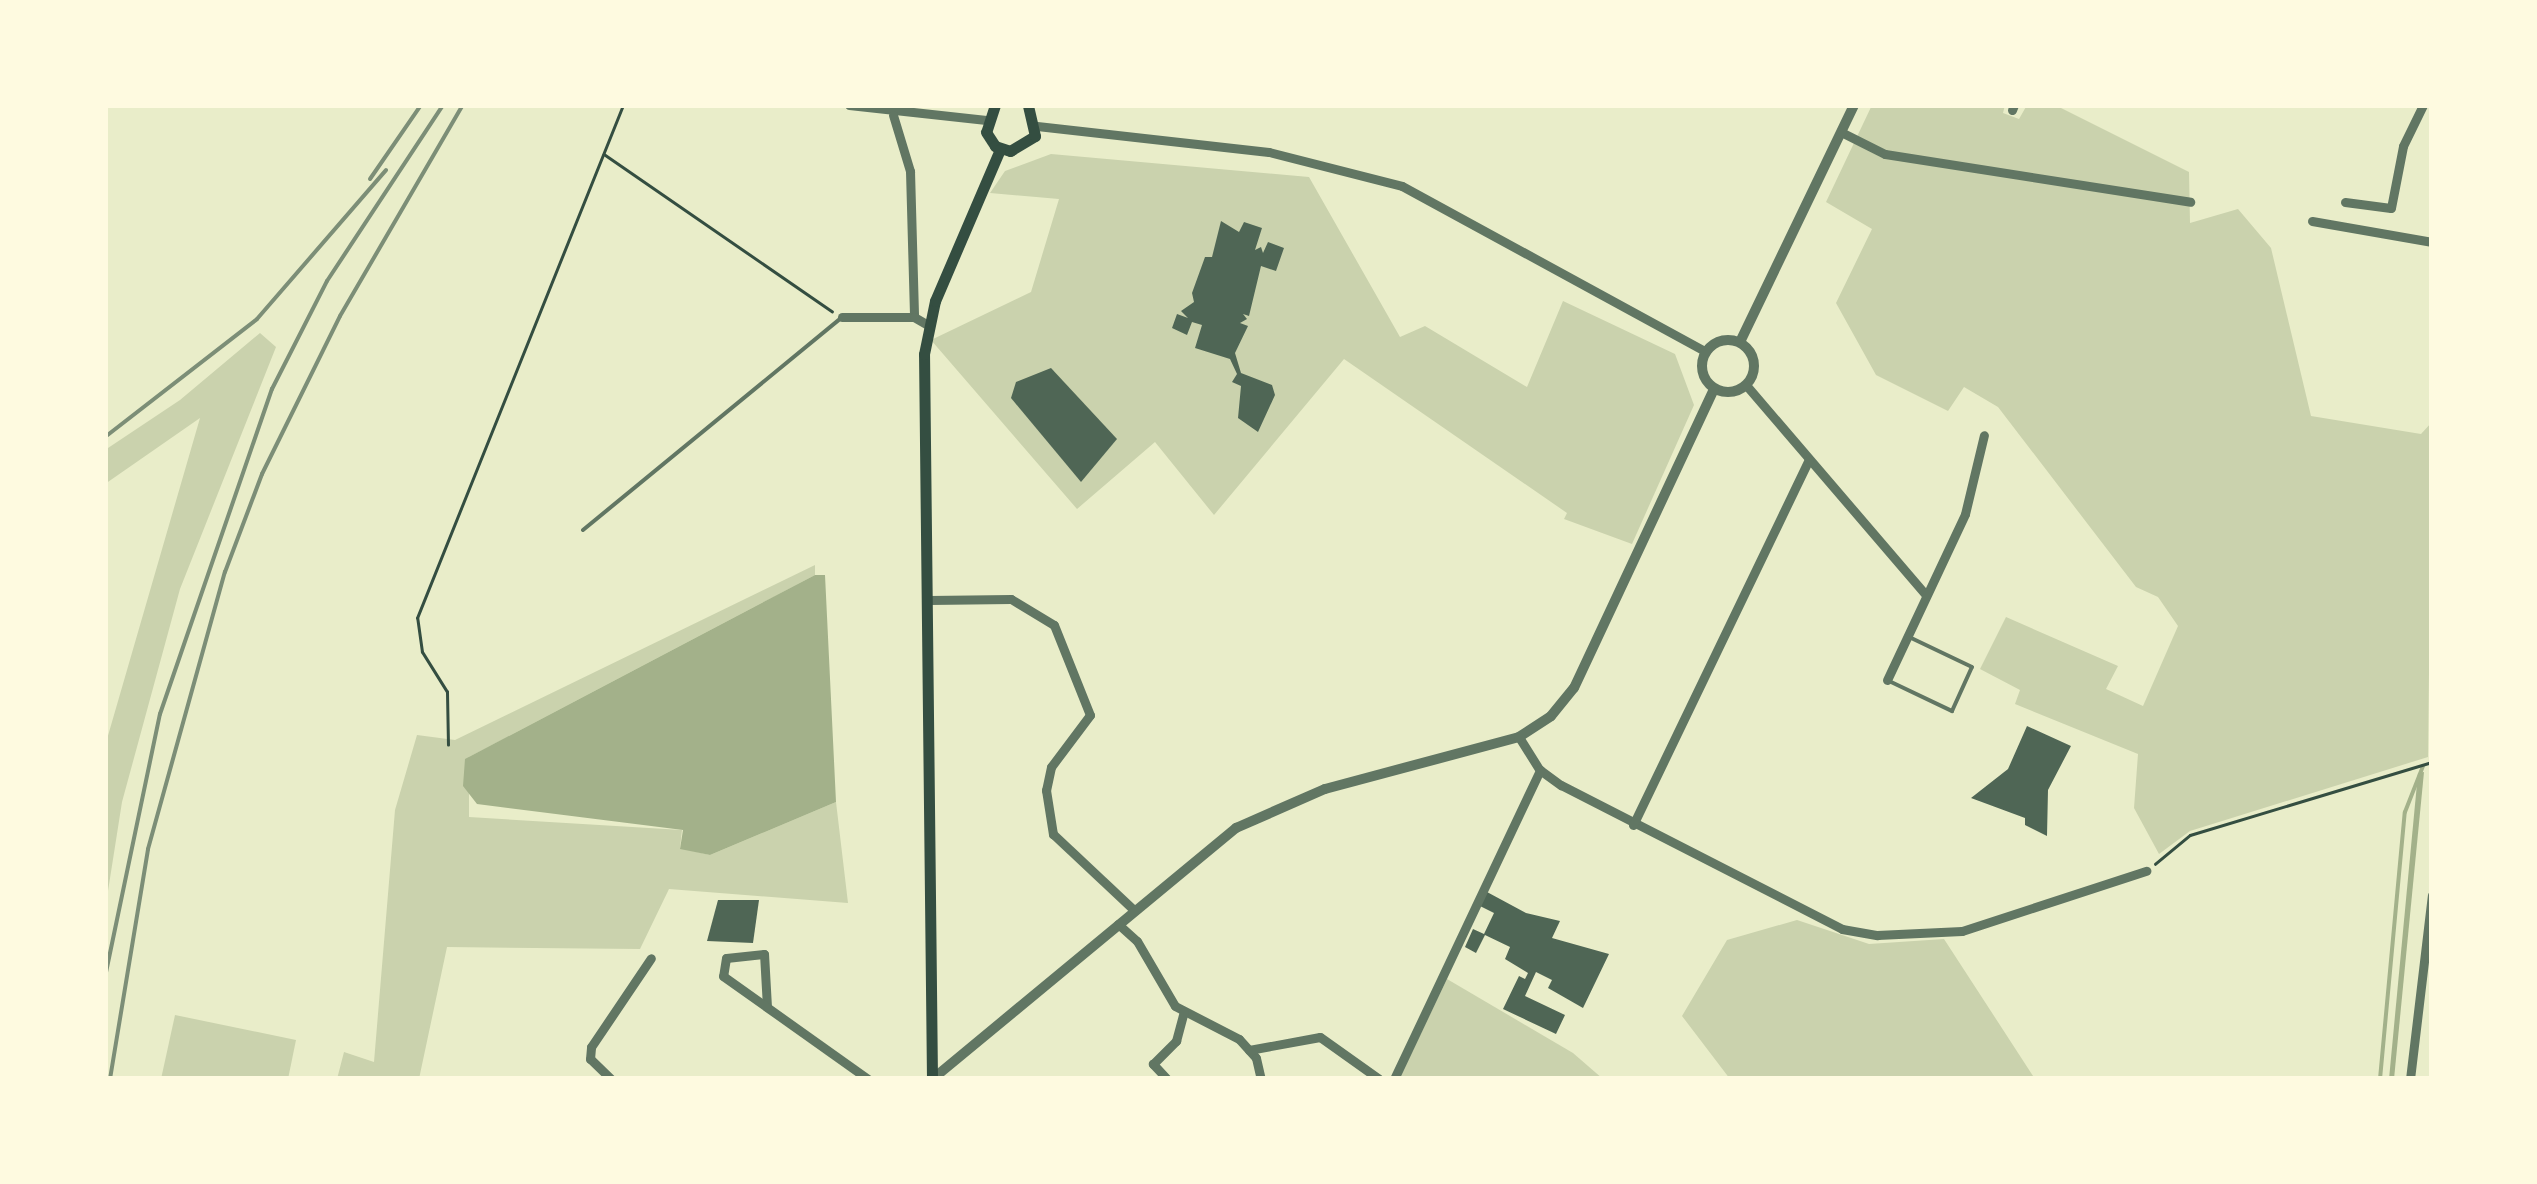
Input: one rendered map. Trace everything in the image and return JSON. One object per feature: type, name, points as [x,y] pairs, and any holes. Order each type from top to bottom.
[{"type":"main road","points":[[995,105],[986,120],[988,137],[1000,149]]},
{"type":"main road","points":[[1000,149],[1029,144],[1038,126],[1028,105]]},
{"type":"main road","points":[[934,1078],[928,325],[1000,149]]},
{"type":"street","points":[[849,105],[893,115],[986,120]]},
{"type":"street","points":[[1740,342],[1854,105]]},
{"type":"street","points":[[2345,202],[2391,208],[2403,146],[2423,105]]},
{"type":"street","points":[[893,115],[910,171],[914,316]]},
{"type":"street","points":[[1038,126],[1269,152],[1402,186],[1706,352]]},
{"type":"street","points":[[1841,132],[1885,154],[2190,202]]},
{"type":"street","points":[[2312,221],[2432,242]]},
{"type":"street","points":[[842,318],[914,316],[928,325]]},
{"type":"street","points":[[1717,342],[1740,342],[1754,362],[1746,385],[1731,392],[1714,388],[1704,376],[1706,352],[1717,342]]},
{"type":"street","points":[[1746,385],[1926,596]]},
{"type":"street","points":[[934,1078],[1192,858],[1266,813],[1326,789],[1519,737],[1551,716],[1574,688],[1714,388]]},
{"type":"street","points":[[1887,680],[1974,488],[1984,435]]},
{"type":"street","points":[[1633,825],[1808,460]]},
{"type":"street","points":[[929,600],[1011,598],[1054,626],[1090,714],[1051,767],[1046,790],[1053,834],[1134,910]]},
{"type":"street","points":[[1519,737],[1540,770],[1633,825],[1842,929],[1877,935],[1962,931],[2146,871]]},
{"type":"street","points":[[1394,1079],[1540,770]]},
{"type":"street","points":[[2410,1079],[2432,895]]},
{"type":"street","points":[[1118,924],[1137,941],[1160,987],[1184,1012],[1249,1050],[1261,1079]]},
{"type":"street","points":[[768,1007],[764,954],[726,958],[723,976],[868,1079]]},
{"type":"street","points":[[611,1079],[590,1059],[591,1047],[651,958]]},
{"type":"street","points":[[1167,1079],[1153,1064],[1176,1041],[1184,1012]]},
{"type":"street","points":[[1249,1050],[1320,1037],[1379,1079]]},
{"type":"lane","points":[[583,530],[842,318]]},
{"type":"lane","points":[[1887,680],[1952,711],[1972,667],[1907,636]]},
{"type":"path","points":[[448,745],[447,692],[422,652],[417,618],[622,105]]},
{"type":"path","points":[[604,154],[842,318]]},
{"type":"path","points":[[2146,871],[2190,835],[2432,762]]},
{"type":"shaded area","points":[[1872,105],[2005,105],[2003,113],[2019,119],[2027,105],[2055,105],[2189,172],[2190,223],[2238,209],[2271,248],[2311,416],[2421,434],[2432,422],[2428,757],[2190,831],[2159,854],[2134,808],[2138,754],[2015,704],[2020,690],[1980,669],[2006,617],[2118,666],[2106,689],[2143,706],[2178,626],[2158,597],[2136,587],[1998,407],[1964,387],[1948,411],[1876,375],[1836,303],[1872,229],[1826,202]]},
{"type":"shaded area","points":[[1051,154],[1309,177],[1400,337],[1425,326],[1527,387],[1563,301],[1675,354],[1694,405],[1632,544],[1564,519],[1567,513],[1344,359],[1214,515],[1155,442],[1077,509],[931,340],[1031,292],[1059,199],[990,193],[1005,171]]},
{"type":"shaded area","points":[[260,333],[276,347],[180,589],[122,802],[105,910],[105,746],[200,418],[105,484],[105,450],[180,400]]},
{"type":"shaded area","points":[[815,565],[815,575],[469,757],[469,817],[682,830],[680,848],[710,855],[836,802],[848,903],[669,889],[640,949],[447,947],[419,1079],[337,1079],[344,1052],[374,1062],[395,810],[417,735],[455,740]]},
{"type":"shaded area","points":[[815,575],[825,575],[836,802],[710,855],[680,849],[683,830],[477,804],[463,786],[465,759]]},
{"type":"shaded area","points":[[2424,772],[2394,1079],[2389,1079],[2418,773]]},
{"type":"shaded area","points":[[1797,920],[1869,944],[1944,939],[2035,1079],[1730,1079],[1682,1016],[1727,940]]},
{"type":"shaded area","points":[[1447,979],[1573,1053],[1603,1079],[1399,1079]]},
{"type":"shaded area","points":[[175,1015],[296,1040],[288,1079],[161,1079]]},
{"type":"building","points":[[1221,221],[1239,232],[1244,222],[1262,228],[1255,250],[1261,247],[1263,253],[1268,242],[1284,248],[1276,271],[1261,266],[1249,316],[1243,314],[1247,319],[1240,323],[1248,326],[1235,353],[1241,373],[1272,385],[1275,395],[1258,432],[1238,418],[1241,386],[1232,382],[1237,374],[1230,359],[1195,348],[1202,325],[1192,322],[1187,335],[1172,328],[1177,314],[1188,318],[1181,311],[1194,302],[1192,293],[1205,257],[1212,257]]},
{"type":"building","points":[[1051,368],[1117,439],[1081,482],[1011,398],[1016,382]]},
{"type":"building","points":[[2027,726],[2071,746],[2048,790],[2047,836],[2025,825],[2025,818],[1971,798],[2008,769]]},
{"type":"building","points":[[1487,892],[1526,913],[1560,921],[1552,938],[1609,954],[1583,1008],[1548,988],[1552,980],[1536,972],[1525,996],[1565,1015],[1556,1034],[1503,1009],[1519,976],[1525,979],[1528,973],[1505,959],[1510,947],[1485,935],[1476,953],[1465,947],[1473,929],[1484,934],[1494,913],[1480,906]]},
{"type":"building","points":[[718,900],[759,900],[753,943],[707,941]]},
{"type":"waterway","points":[[2380,1079],[2405,812],[2423,766]]},
{"type":"railway","points":[[370,179],[421,105]]},
{"type":"railway","points":[[105,977],[160,714],[272,389],[327,281],[443,105]]},
{"type":"railway","points":[[110,1079],[148,849],[225,572],[262,474],[340,316],[463,105]]},
{"type":"railway","points":[[105,437],[257,319],[386,170]]}]
